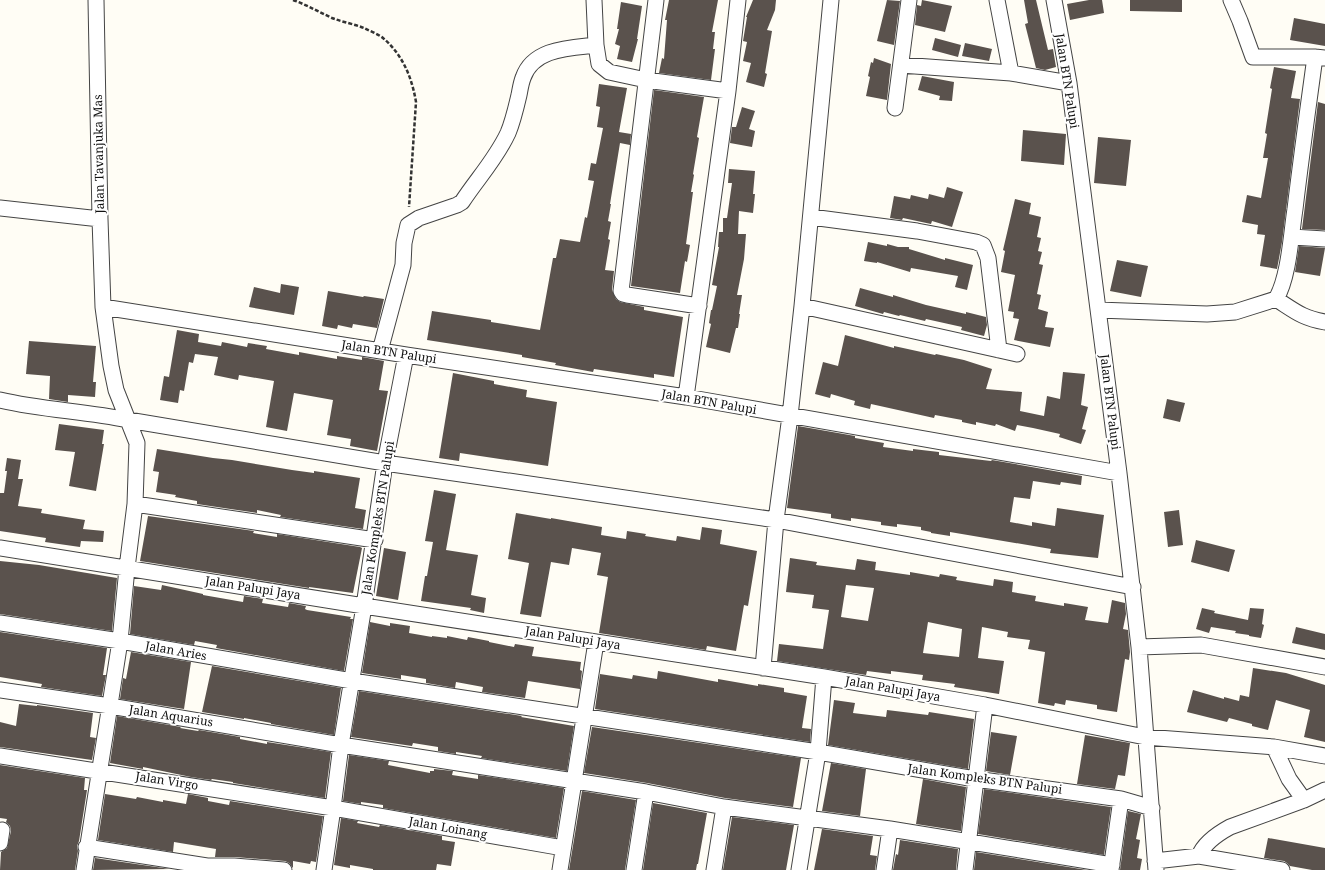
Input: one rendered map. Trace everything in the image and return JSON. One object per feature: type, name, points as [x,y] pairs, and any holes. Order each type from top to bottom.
[{"type":"street","name":"Jalan Tavanjuka Mas","points":[[96,0],[103,307]]},
{"type":"street","points":[[594,0],[596,45],[599,64],[610,72],[646,80],[728,91]]},
{"type":"street","points":[[656,0],[622,293],[699,306]]},
{"type":"street","points":[[686,397],[728,91],[738,0]]},
{"type":"street","points":[[763,668],[776,520],[790,416],[802,306],[831,0]]},
{"type":"street","points":[[894,108],[909,0]]},
{"type":"street","points":[[997,0],[1011,73]]},
{"type":"street","name":"Jalan BTN Palupi","points":[[103,307],[380,351],[686,397],[1119,473],[1069,83],[1054,0]]},
{"type":"street","points":[[1098,310],[1207,314],[1235,312],[1276,299],[1280,292],[1292,237],[1320,58],[1254,57],[1231,0]]},
{"type":"street","points":[[380,351],[403,265],[404,243],[408,225],[420,218],[462,202],[501,148],[514,116],[522,78],[532,62],[544,54],[559,49],[596,45]]},
{"type":"street","points":[[901,65],[1011,73],[1069,83]]},
{"type":"street","points":[[0,208],[100,218]]},
{"type":"street","points":[[811,217],[917,231],[976,242],[983,245],[988,258],[999,350]]},
{"type":"street","points":[[1292,237],[1325,239]]},
{"type":"street","points":[[1276,299],[1302,317],[1325,322]]},
{"type":"street","points":[[802,306],[1017,354]]},
{"type":"street","points":[[84,870],[86,847],[100,771],[120,641],[135,504],[137,443],[116,390],[111,366],[103,307]]},
{"type":"street","name":"Jalan Kompleks BTN Palupi","points":[[324,870],[334,808],[341,745],[364,606],[385,463],[406,355]]},
{"type":"street","points":[[0,400],[31,406],[112,417],[385,463],[776,520],[1133,587]]},
{"type":"street","points":[[1119,473],[1139,646],[1145,737],[1152,808],[1155,866],[1199,856],[1282,870]]},
{"type":"street","points":[[135,504],[374,540]]},
{"type":"street","name":"Jalan Palupi Jaya","points":[[0,548],[824,677],[985,705],[1145,737],[1274,747],[1325,756]]},
{"type":"street","name":"Jalan Aries","points":[[0,623],[120,641],[352,681]]},
{"type":"street","points":[[560,870],[596,642]]},
{"type":"street","points":[[1139,646],[1201,645],[1325,667]]},
{"type":"street","points":[[800,870],[818,752],[824,677]]},
{"type":"street","name":"Jalan Kompleks BTN Palupi","points":[[352,681],[818,752],[975,779],[1121,799],[1152,808]]},
{"type":"street","name":"Jalan Aquarius","points":[[0,690],[110,706],[341,745]]},
{"type":"street","points":[[965,870],[985,705]]},
{"type":"street","points":[[341,745],[646,792],[724,807],[890,829],[1112,868],[1121,799]]},
{"type":"street","points":[[1274,747],[1289,779],[1304,800]]},
{"type":"street","name":"Jalan Virgo","points":[[0,756],[334,808]]},
{"type":"street","points":[[1199,856],[1211,840],[1222,831],[1304,800],[1325,790]]},
{"type":"street","points":[[634,870],[646,792]]},
{"type":"street","points":[[714,870],[724,807]]},
{"type":"street","name":"Jalan Loinang","points":[[334,808],[563,848]]},
{"type":"street","points":[[884,870],[890,829]]},
{"type":"street","points":[[86,847],[207,866],[234,866],[284,870]]},
{"type":"path","points":[[293,0],[312,7],[332,18],[364,28],[383,38],[398,54],[408,71],[414,87],[416,102],[408,225]]},
{"type":"building","points":[[669,0],[718,0],[712,32],[715,32],[713,49],[715,49],[711,80],[659,73],[662,58],[664,59],[667,20],[665,20]]},
{"type":"building","points":[[753,0],[776,0],[775,10],[767,30],[772,31],[764,87],[746,82],[751,63],[743,61],[747,42],[743,41],[746,17]]},
{"type":"building","points":[[887,0],[900,1],[894,45],[877,41]]},
{"type":"building","points":[[922,0],[952,6],[945,32],[915,25],[917,5],[921,6]]},
{"type":"building","points":[[1024,0],[1036,0],[1048,50],[1053,49],[1056,67],[1045,70],[1036,68],[1025,24],[1028,23]]},
{"type":"building","points":[[1089,0],[1102,0],[1104,13],[1070,20],[1067,4]]},
{"type":"building","points":[[1130,0],[1182,0],[1182,12],[1130,11]]},
{"type":"building","points":[[621,2],[642,6],[638,39],[632,62],[617,59],[620,46],[615,44],[619,29],[617,29]]},
{"type":"building","points":[[1294,18],[1325,24],[1325,46],[1290,40]]},
{"type":"building","points":[[935,38],[961,45],[958,57],[932,50]]},
{"type":"building","points":[[965,43],[992,49],[989,61],[962,56]]},
{"type":"building","points":[[874,58],[891,64],[887,100],[866,96],[870,77],[868,76],[871,62],[873,63]]},
{"type":"building","points":[[1274,67],[1296,71],[1291,98],[1300,99],[1282,242],[1277,269],[1260,266],[1265,235],[1257,234],[1258,225],[1242,222],[1247,195],[1261,198],[1268,158],[1263,158],[1267,134],[1265,133],[1272,89],[1270,88]]},
{"type":"building","points":[[922,76],[954,82],[952,101],[939,100],[940,96],[918,90]]},
{"type":"building","points":[[599,84],[627,88],[619,132],[631,134],[630,145],[620,143],[610,204],[608,221],[611,222],[608,239],[610,240],[605,270],[614,271],[612,290],[616,299],[620,302],[644,307],[644,310],[683,317],[674,377],[654,374],[654,378],[594,369],[593,372],[555,365],[556,363],[522,357],[522,355],[427,340],[432,311],[491,320],[491,322],[540,330],[553,258],[556,258],[560,239],[580,242],[585,217],[587,218],[594,181],[588,180],[591,163],[596,164],[603,128],[597,127],[600,107],[596,106]]},
{"type":"building","points":[[654,90],[704,97],[697,137],[699,138],[693,174],[691,192],[693,192],[686,244],[690,245],[687,262],[685,261],[680,293],[631,286]]},
{"type":"building","points":[[1318,102],[1325,104],[1325,230],[1302,229]]},
{"type":"building","points":[[742,107],[755,111],[749,129],[755,131],[752,147],[730,143],[732,127],[736,127]]},
{"type":"building","points":[[1023,130],[1066,134],[1064,165],[1021,161]]},
{"type":"building","points":[[1098,137],[1131,140],[1126,186],[1094,183]]},
{"type":"building","points":[[729,169],[755,171],[753,213],[739,211],[738,234],[746,234],[744,259],[737,295],[742,295],[740,314],[738,328],[736,328],[730,353],[706,347],[711,324],[709,323],[711,310],[717,286],[712,285],[719,247],[719,232],[723,232],[723,218],[727,218],[732,183],[728,183]]},
{"type":"building","points":[[947,187],[963,192],[952,227],[932,221],[931,224],[903,218],[902,220],[890,218],[894,196],[910,199],[911,195],[928,199],[929,194],[944,198]]},
{"type":"building","points":[[1015,199],[1031,203],[1029,214],[1041,217],[1037,237],[1041,238],[1038,251],[1042,252],[1039,264],[1043,265],[1037,294],[1041,295],[1038,309],[1048,312],[1045,327],[1054,328],[1050,347],[1014,340],[1019,319],[1013,318],[1014,312],[1008,311],[1015,275],[1001,272],[1005,251],[1003,250]]},
{"type":"building","points":[[868,242],[887,246],[887,244],[898,247],[909,247],[909,249],[945,260],[945,258],[973,265],[967,290],[955,287],[958,276],[911,268],[910,272],[877,262],[864,261]]},
{"type":"building","points":[[1299,246],[1325,248],[1320,276],[1295,272]]},
{"type":"building","points":[[1117,260],[1148,266],[1141,297],[1110,291]]},
{"type":"building","points":[[281,284],[299,287],[294,315],[249,307],[254,287],[280,293]]},
{"type":"building","points":[[860,288],[893,297],[893,295],[926,305],[986,317],[987,325],[984,336],[961,330],[962,327],[884,312],[883,314],[855,306]]},
{"type":"building","points":[[328,291],[384,299],[377,328],[353,324],[352,328],[338,325],[337,329],[322,326]]},
{"type":"building","points":[[177,330],[199,334],[198,342],[221,346],[222,342],[247,347],[248,343],[267,346],[266,349],[299,355],[299,352],[337,359],[337,356],[362,360],[362,357],[384,361],[379,390],[388,391],[377,451],[350,446],[351,439],[327,435],[333,400],[294,393],[287,431],[266,427],[274,381],[239,375],[238,380],[214,375],[218,357],[195,354],[193,363],[189,362],[184,391],[180,390],[178,403],[160,400],[164,376],[169,377]]},
{"type":"building","points":[[845,335],[894,348],[894,346],[964,360],[992,369],[986,389],[1022,392],[1020,411],[1044,416],[1047,396],[1060,399],[1063,372],[1085,374],[1081,405],[1088,407],[1082,429],[1086,430],[1081,444],[1059,437],[1060,434],[1033,428],[1017,425],[1015,431],[996,424],[995,426],[976,422],[976,425],[962,422],[962,420],[935,415],[934,418],[871,404],[870,409],[854,405],[855,401],[831,394],[830,398],[815,394],[823,362],[838,366]]},
{"type":"building","points":[[29,341],[96,346],[93,382],[96,382],[95,397],[68,395],[68,402],[49,399],[50,376],[26,374]]},
{"type":"building","points":[[453,373],[494,381],[494,384],[527,390],[526,397],[557,402],[548,466],[460,453],[459,461],[439,458]]},
{"type":"building","points":[[1167,399],[1185,403],[1180,422],[1163,418]]},
{"type":"building","points":[[59,424],[104,430],[102,444],[104,444],[96,491],[69,486],[75,452],[55,450]]},
{"type":"building","points":[[798,426],[855,436],[855,438],[884,443],[883,447],[913,451],[913,449],[939,452],[939,455],[992,460],[1082,476],[1081,485],[1061,482],[1060,485],[1033,481],[1030,499],[1014,497],[1010,522],[1032,526],[1032,522],[1055,526],[1057,508],[1104,515],[1098,558],[1050,553],[1051,549],[950,532],[950,536],[931,533],[921,530],[921,527],[897,524],[897,527],[881,525],[881,522],[851,518],[851,521],[831,518],[831,514],[787,508]]},
{"type":"building","points":[[157,449],[292,470],[314,473],[314,471],[360,478],[355,508],[366,510],[363,529],[280,517],[281,515],[257,510],[257,513],[197,504],[197,501],[175,497],[176,495],[156,492],[159,472],[153,471]]},
{"type":"building","points":[[7,458],[21,460],[18,479],[23,479],[18,506],[42,509],[41,513],[85,520],[83,529],[104,531],[103,542],[81,541],[80,547],[45,542],[46,538],[0,531],[0,493],[4,493]]},
{"type":"building","points":[[434,490],[456,494],[446,550],[478,555],[471,595],[486,598],[484,613],[470,610],[471,608],[421,601],[433,542],[425,541]]},
{"type":"building","points":[[1179,510],[1183,545],[1168,547],[1164,512]]},
{"type":"building","points":[[516,513],[602,527],[601,535],[626,539],[627,531],[646,534],[645,536],[676,541],[677,536],[700,540],[702,527],[722,530],[720,544],[757,551],[748,606],[744,605],[736,651],[707,646],[706,650],[599,633],[608,577],[597,575],[601,553],[572,548],[569,565],[551,562],[541,617],[520,614],[529,563],[508,559]]},
{"type":"building","points":[[148,516],[254,531],[253,533],[277,537],[277,534],[360,547],[362,548],[353,593],[309,588],[140,561]]},
{"type":"building","points":[[1196,540],[1235,550],[1229,572],[1191,562]]},
{"type":"building","points":[[384,548],[406,552],[398,600],[376,596]]},
{"type":"building","points":[[790,558],[817,562],[816,565],[855,570],[857,559],[876,562],[875,570],[910,575],[910,572],[939,577],[940,574],[957,577],[956,580],[993,586],[994,579],[1013,582],[1012,592],[1036,596],[1035,601],[1064,606],[1064,603],[1088,607],[1085,620],[1108,623],[1112,600],[1125,603],[1126,614],[1123,629],[1128,630],[1130,652],[1129,660],[1125,659],[1117,712],[1097,709],[1097,705],[1066,700],[1065,705],[1055,703],[1054,706],[1038,703],[1045,652],[1028,649],[1030,640],[1007,637],[1008,632],[982,627],[978,658],[1004,661],[999,694],[954,687],[955,684],[922,680],[923,675],[891,671],[891,674],[867,671],[866,675],[777,661],[779,644],[823,649],[829,610],[812,608],[814,595],[786,592]],"holes":[[[846,585],[874,588],[868,621],[841,617]],[[928,622],[962,629],[959,657],[923,653]]]},
{"type":"building","points":[[0,561],[39,565],[117,578],[112,631],[0,614]]},
{"type":"building","points":[[162,585],[203,595],[243,602],[244,596],[263,599],[262,603],[288,607],[289,603],[306,606],[305,609],[307,610],[351,617],[350,619],[353,619],[344,671],[216,648],[217,645],[195,641],[194,645],[130,634],[134,586],[161,590]]},
{"type":"building","points":[[1202,608],[1215,611],[1214,613],[1248,620],[1250,608],[1264,609],[1262,624],[1264,625],[1261,638],[1235,633],[1236,631],[1211,627],[1209,633],[1196,629]]},
{"type":"building","points":[[370,622],[390,626],[390,623],[410,626],[409,633],[432,637],[447,638],[447,636],[467,640],[468,637],[514,647],[515,644],[534,647],[532,656],[581,662],[580,670],[582,671],[580,689],[528,681],[525,698],[482,692],[483,687],[456,682],[455,688],[426,683],[426,679],[401,675],[401,679],[362,673]]},
{"type":"building","points":[[1296,627],[1325,634],[1325,650],[1292,643]]},
{"type":"building","points":[[0,632],[107,648],[103,675],[106,675],[102,696],[41,687],[42,684],[0,677]]},
{"type":"building","points":[[131,652],[191,662],[184,709],[120,699],[123,678],[126,679]]},
{"type":"building","points":[[212,666],[341,688],[334,735],[244,718],[202,712]]},
{"type":"building","points":[[1253,668],[1286,673],[1325,685],[1325,742],[1304,737],[1310,710],[1276,700],[1268,730],[1229,718],[1227,722],[1187,712],[1193,690],[1224,699],[1224,697],[1239,701],[1240,695],[1249,697]]},
{"type":"building","points":[[658,671],[718,682],[718,679],[758,686],[758,684],[784,688],[784,692],[807,696],[802,728],[811,729],[810,742],[595,709],[600,674],[632,679],[633,675],[657,679]]},
{"type":"building","points":[[359,691],[522,716],[521,717],[574,726],[567,771],[481,758],[482,756],[438,751],[438,747],[413,743],[412,746],[351,737]]},
{"type":"building","points":[[834,700],[855,703],[853,713],[886,717],[887,710],[928,715],[929,712],[974,719],[968,769],[828,745]]},
{"type":"building","points":[[19,704],[93,713],[90,737],[96,738],[92,760],[0,747],[0,722],[16,726]]},
{"type":"building","points":[[117,716],[181,727],[180,728],[240,737],[240,739],[267,744],[267,742],[331,752],[325,798],[233,782],[191,777],[143,767],[143,769],[110,763]]},
{"type":"building","points":[[592,727],[801,758],[793,807],[725,798],[584,773]]},
{"type":"building","points":[[991,732],[1017,736],[1010,775],[986,771]]},
{"type":"building","points":[[1085,735],[1130,743],[1125,776],[1118,775],[1115,789],[1077,784]]},
{"type":"building","points":[[349,755],[389,761],[388,765],[430,773],[430,771],[434,771],[434,769],[453,771],[452,775],[478,779],[478,775],[564,788],[556,838],[383,808],[383,805],[343,801]]},
{"type":"building","points":[[831,763],[866,769],[860,816],[822,811]]},
{"type":"building","points":[[0,765],[85,778],[84,790],[87,790],[77,846],[78,851],[75,870],[0,870],[1,852],[7,848],[11,831],[10,826],[6,822],[7,819],[0,818]]},
{"type":"building","points":[[923,779],[966,787],[961,831],[916,824]]},
{"type":"building","points":[[984,789],[1111,807],[1104,855],[978,834]]},
{"type":"building","points":[[582,791],[636,800],[625,870],[569,870]]},
{"type":"building","points":[[105,794],[186,804],[188,794],[208,798],[208,801],[229,805],[230,801],[323,816],[316,862],[311,861],[310,864],[293,861],[293,868],[285,861],[215,857],[216,849],[174,842],[173,852],[98,840]]},
{"type":"building","points":[[653,803],[707,813],[696,870],[643,870]]},
{"type":"building","points":[[1128,811],[1141,814],[1136,839],[1140,840],[1137,858],[1142,859],[1140,870],[1120,870]]},
{"type":"building","points":[[732,817],[794,825],[786,870],[723,870]]},
{"type":"building","points":[[341,818],[379,827],[380,825],[442,836],[442,840],[455,842],[451,866],[437,864],[436,870],[373,870],[350,865],[350,868],[334,865]]},
{"type":"building","points":[[822,829],[873,836],[870,855],[877,856],[875,870],[814,870]]},
{"type":"building","points":[[1268,838],[1325,848],[1325,870],[1312,870],[1290,866],[1284,861],[1264,858]]},
{"type":"building","points":[[900,840],[958,849],[956,870],[893,870],[896,854],[898,855]]},
{"type":"building","points":[[976,852],[1087,870],[974,870]]},
{"type":"building","points":[[95,858],[170,869],[93,870]]}]
